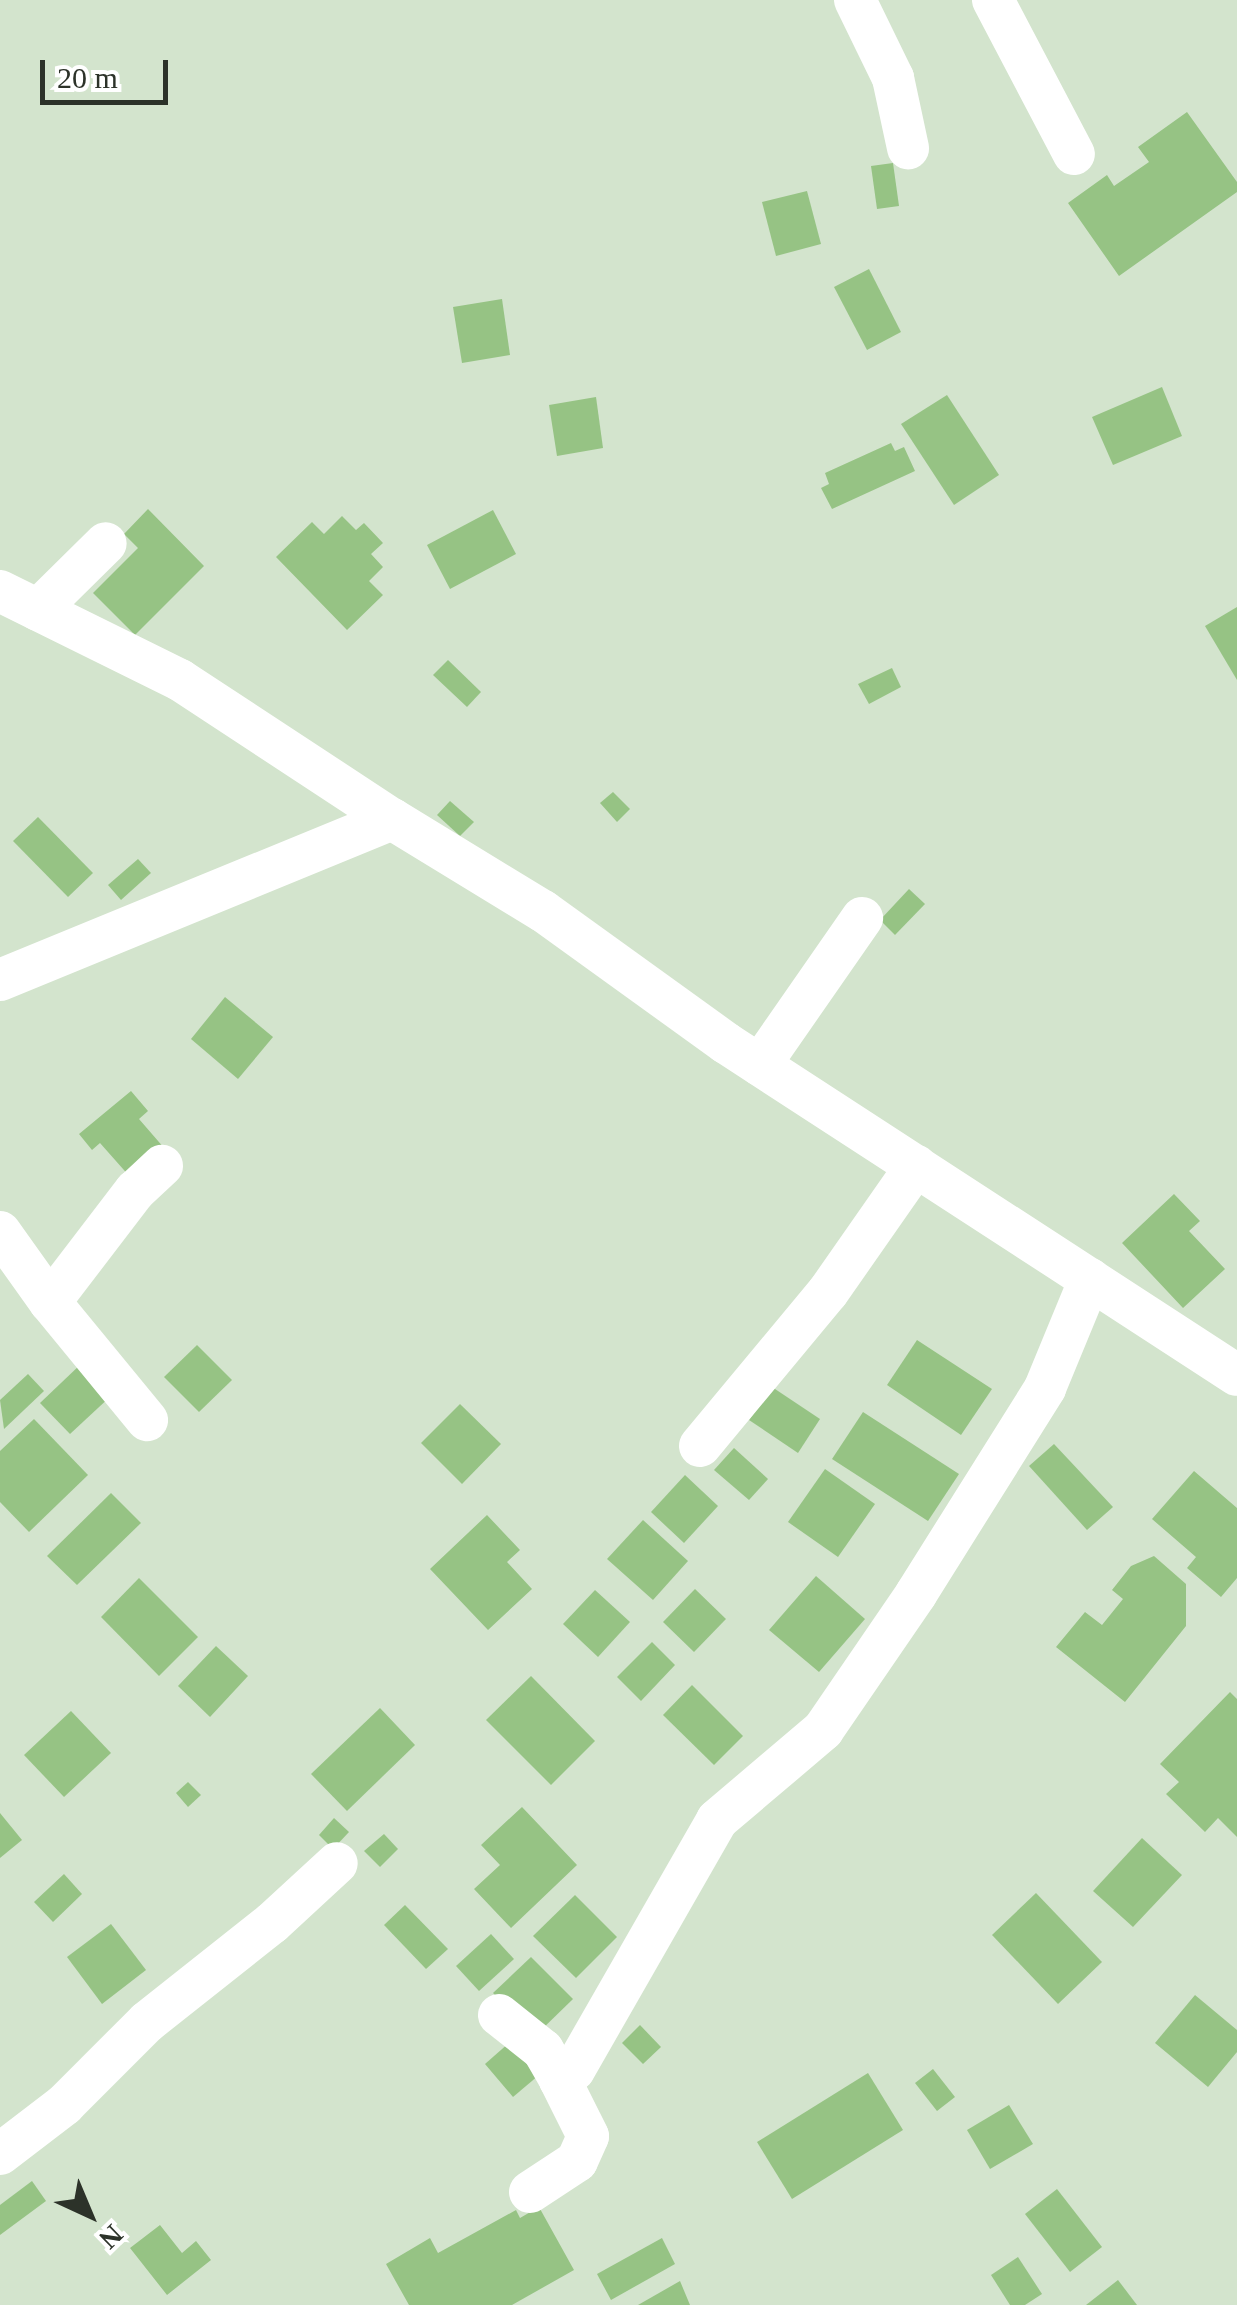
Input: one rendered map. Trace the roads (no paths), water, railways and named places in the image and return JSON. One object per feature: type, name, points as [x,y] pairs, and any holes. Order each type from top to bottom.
[{"type":"street","points":[[856,0],[893,78],[908,148]]},
{"type":"street","points":[[993,0],[1074,154]]},
{"type":"street","points":[[38,610],[106,544]]},
{"type":"street","points":[[0,591],[180,680],[392,819],[544,911],[760,1065],[1237,1375]]},
{"type":"street","points":[[0,980],[392,819]]},
{"type":"street","points":[[760,1065],[862,918]]},
{"type":"street","points":[[50,1302],[136,1190],[162,1166]]},
{"type":"street","points":[[700,1446],[828,1292],[916,1166]]},
{"type":"street","points":[[0,1232],[50,1302],[147,1420]]},
{"type":"street","points":[[560,2080],[574,2070],[717,1820],[823,1730],[916,1594],[1045,1388],[1090,1279]]},
{"type":"street","points":[[0,2154],[64,2105],[147,2022],[272,1922],[337,1864]]},
{"type":"street","points":[[499,2015],[542,2050],[588,2136],[577,2161],[530,2192]]}]
